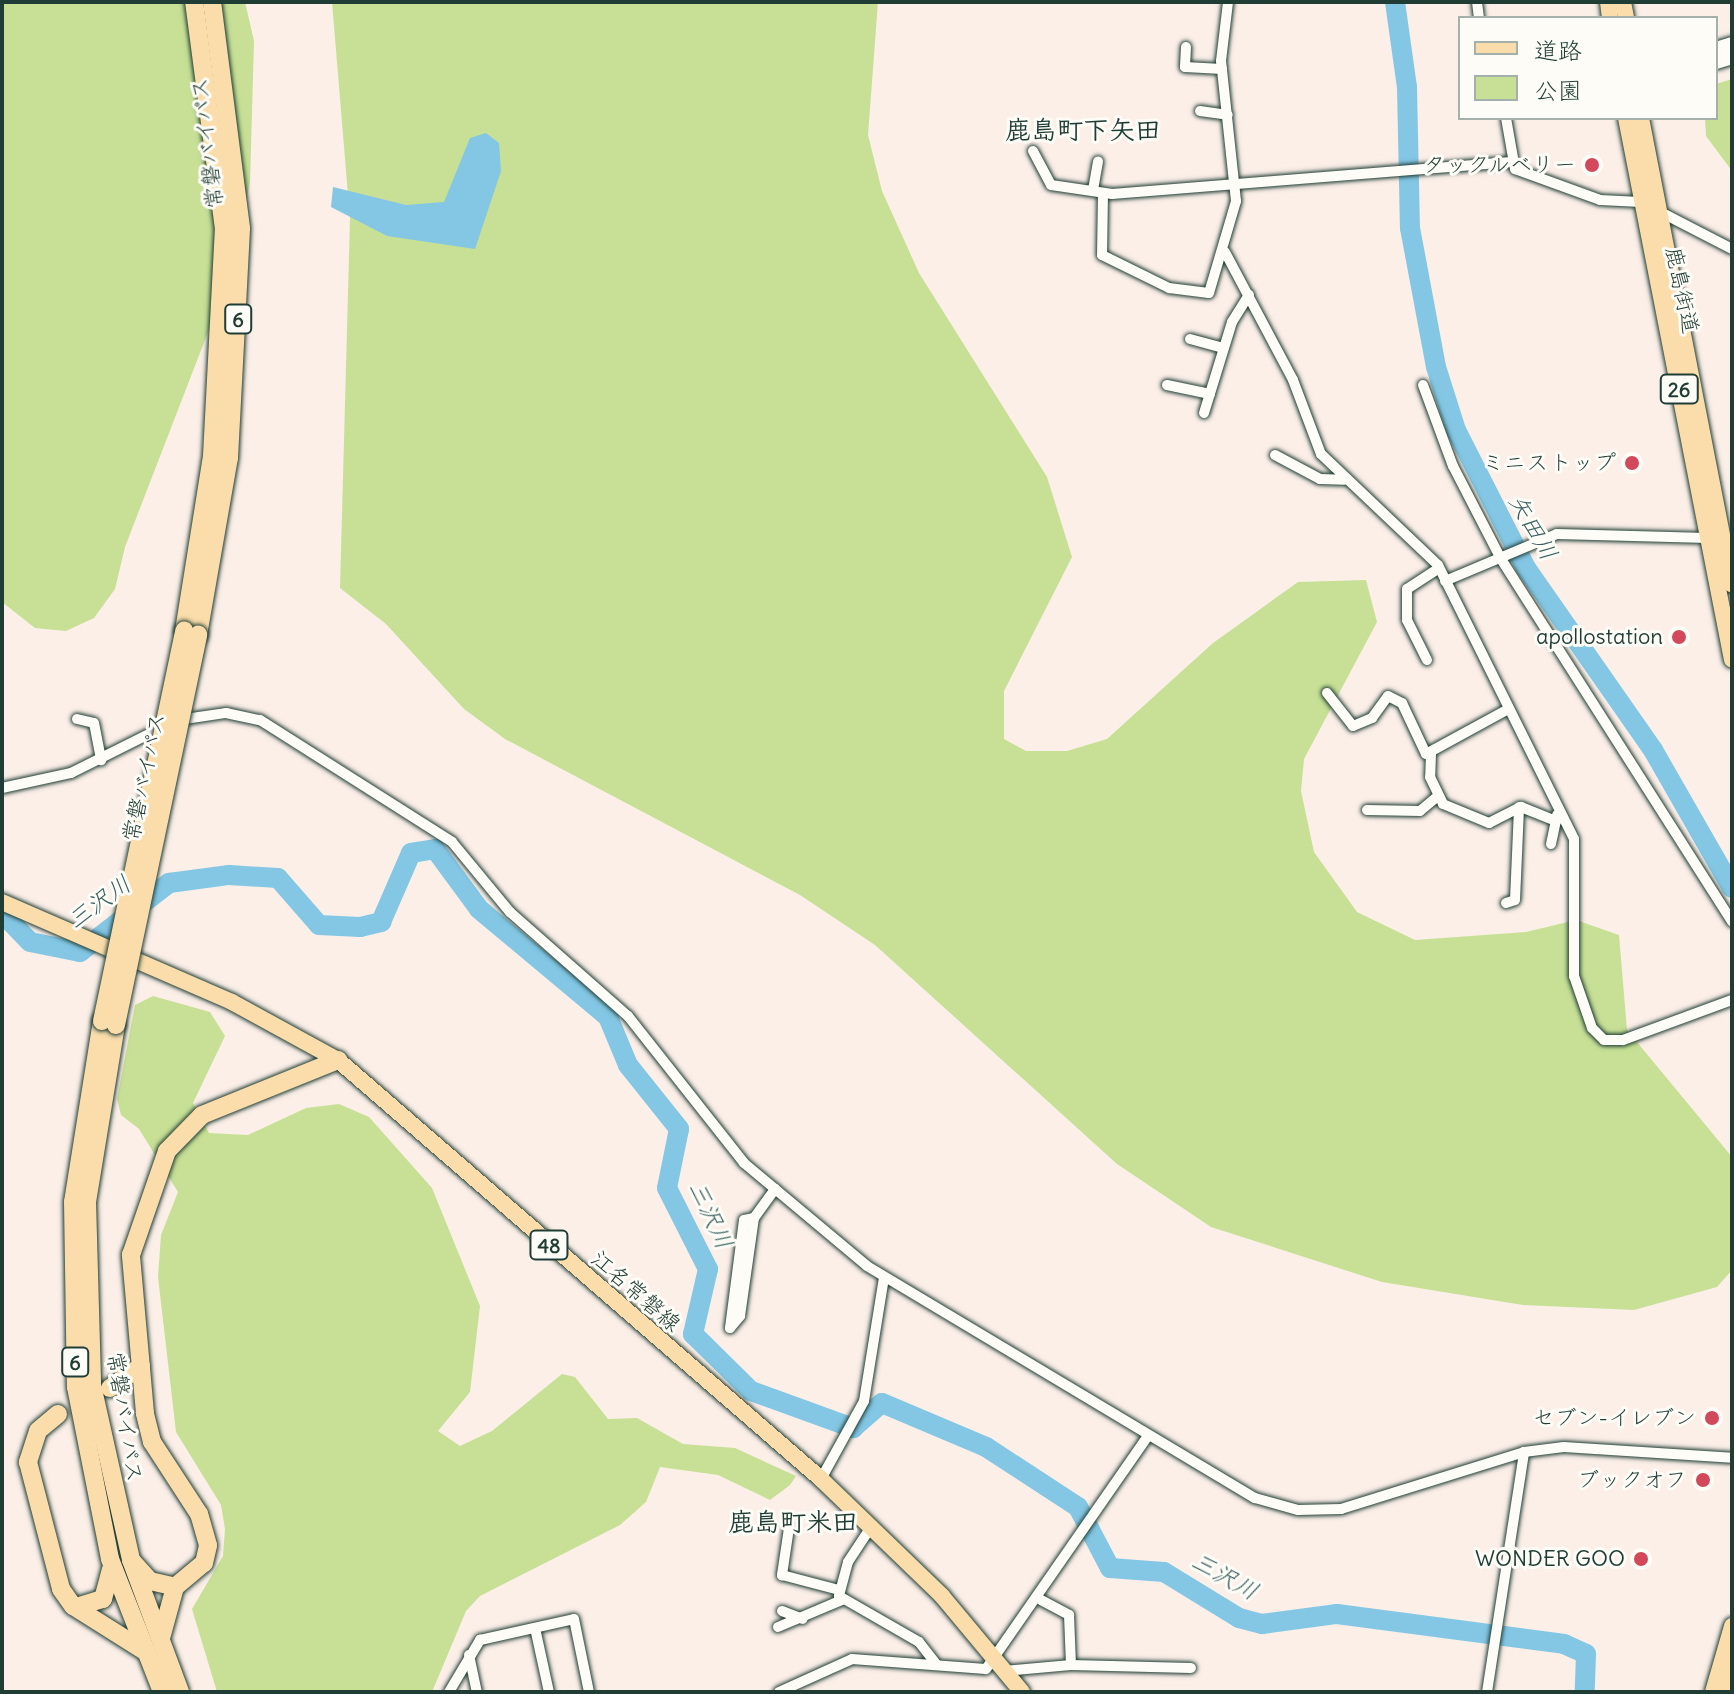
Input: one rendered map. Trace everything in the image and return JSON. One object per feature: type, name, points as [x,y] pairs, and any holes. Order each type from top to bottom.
[{"type":"highway","name":"常磐バイパス","points":[[191,633],[212,456],[224,229],[194,2]]},
{"type":"highway","name":"常磐バイパス","points":[[162,1692],[104,1460],[85,1280],[97,1113],[109,1023],[229,458],[241,228],[212,2]]},
{"type":"highway","name":"常磐バイパス","points":[[109,1023],[82,1112],[71,1284],[89,1479],[110,1559],[153,1648],[180,1692]]},
{"type":"highway","points":[[58,1414],[38,1431],[28,1462],[61,1589],[73,1606],[153,1648],[175,1587],[204,1563],[207,1533],[152,1442],[141,1366],[132,1241],[174,1137],[202,1115],[338,1060]]},
{"type":"highway","points":[[110,1388],[141,1366]]},
{"type":"highway","points":[[73,1606],[103,1599],[111,1586],[110,1559]]},
{"type":"highway","points":[[131,1560],[150,1581],[175,1587]]},
{"type":"main road","name":"鹿島街道","points":[[1626,120],[1641,202],[1721,541],[1732,660]]},
{"type":"main road","name":"26","points":[[1641,120],[1721,541],[1732,584]]},
{"type":"main road","name":"江名常磐線","points":[[2,902],[232,1002],[338,1060],[821,1479],[871,1527],[1020,1691]]},
{"type":"main road","points":[[1713,1692],[1732,1626]]},
{"type":"main road","points":[[1725,1692],[1732,1666]]},
{"type":"street","points":[[1098,161],[1098,242],[1107,260],[1204,295],[1225,252],[1235,179],[1222,69],[1228,2]]},
{"type":"street","points":[[1186,47],[1185,67],[1222,69]]},
{"type":"street","points":[[1200,111],[1228,115]]},
{"type":"street","points":[[1506,120],[1508,162]]},
{"type":"street","points":[[1033,151],[1057,187]]},
{"type":"street","points":[[1045,194],[1057,187],[1098,191],[1430,164],[1483,169],[1508,162],[1600,200],[1641,202],[1732,249]]},
{"type":"street","points":[[1225,252],[1249,295],[1315,442],[1344,480],[1420,543],[1439,568],[1505,711],[1575,844],[1575,985],[1598,1035],[1623,1040],[1732,1000]]},
{"type":"street","points":[[1204,413],[1223,348],[1249,295]]},
{"type":"street","points":[[1190,339],[1223,348]]},
{"type":"street","points":[[1167,385],[1210,394]]},
{"type":"street","points":[[1423,385],[1453,466],[1501,559],[1732,922]]},
{"type":"street","points":[[1275,455],[1320,479],[1344,480]]},
{"type":"street","points":[[1445,581],[1533,543],[1582,533],[1721,541]]},
{"type":"street","points":[[1427,660],[1407,620],[1407,589],[1439,568]]},
{"type":"street","points":[[1327,693],[1353,726],[1372,718],[1390,696],[1408,709],[1413,735],[1431,754],[1438,796]]},
{"type":"street","points":[[1431,754],[1505,711]]},
{"type":"street","points":[[2,788],[101,760],[188,717],[240,715],[280,729],[452,842],[510,912],[628,1016],[727,1143],[775,1189],[884,1278],[1255,1498],[1298,1510],[1341,1509],[1524,1452],[1592,1446],[1732,1458]]},
{"type":"street","points":[[77,719],[94,723],[101,760]]},
{"type":"street","points":[[1438,796],[1489,823],[1519,807],[1556,821]]},
{"type":"street","points":[[1367,810],[1420,811],[1438,796]]},
{"type":"street","points":[[1506,903],[1515,900],[1519,807]]},
{"type":"street","points":[[1551,844],[1558,809]]},
{"type":"street","points":[[754,1218],[744,1220],[730,1328],[740,1316],[754,1218],[775,1189]]},
{"type":"street","points":[[821,1479],[864,1401],[884,1278]]},
{"type":"street","points":[[1000,1666],[1148,1436]]},
{"type":"street","points":[[1487,1692],[1524,1452]]},
{"type":"street","points":[[778,1627],[803,1619],[841,1595],[871,1527]]},
{"type":"street","points":[[789,1528],[782,1575],[841,1595],[919,1642],[936,1664]]},
{"type":"street","points":[[1041,1600],[1069,1615],[1071,1665]]},
{"type":"street","points":[[782,1611],[803,1619]]},
{"type":"street","points":[[449,1692],[480,1640],[574,1619],[589,1692]]},
{"type":"street","points":[[535,1628],[549,1692]]},
{"type":"street","points":[[469,1655],[477,1692]]},
{"type":"street","points":[[779,1692],[852,1659],[986,1669],[1071,1665],[1191,1668]]},
{"type":"green space","points":[[2,2],[245,2],[254,41],[250,183],[232,270],[125,547],[115,589],[94,618],[66,631],[35,628],[2,602]]},
{"type":"green space","points":[[332,2],[878,2],[868,135],[882,191],[919,273],[1047,477],[1072,557],[1004,691],[1004,739],[1026,751],[1067,751],[1107,739],[1213,643],[1298,582],[1366,580],[1377,622],[1304,759],[1301,791],[1314,852],[1357,912],[1415,940],[1526,932],[1576,920],[1619,935],[1627,1030],[1732,1157],[1732,1270],[1717,1287],[1634,1310],[1523,1305],[1382,1282],[1211,1227],[1117,1164],[875,945],[800,895],[505,739],[464,709],[386,624],[340,588],[350,219]]},
{"type":"green space","points":[[1732,79],[1732,171],[1706,136],[1705,120],[1718,120],[1718,83]]},
{"type":"green space","points":[[153,996],[210,1012],[225,1036],[193,1103],[209,1133],[248,1135],[306,1108],[339,1104],[369,1117],[432,1188],[480,1306],[470,1392],[438,1431],[460,1446],[492,1431],[562,1374],[575,1377],[608,1419],[637,1418],[683,1444],[735,1448],[796,1476],[790,1485],[770,1500],[718,1475],[660,1467],[646,1502],[620,1525],[480,1596],[466,1611],[432,1692],[217,1692],[192,1609],[223,1556],[225,1529],[221,1505],[176,1432],[158,1277],[161,1235],[178,1192],[139,1129],[121,1115],[117,1099],[135,1005]]},
{"type":"water","points":[[486,133],[499,143],[501,171],[475,249],[387,236],[331,207],[333,187],[406,205],[444,202],[470,138]]},
{"type":"waterway","name":"矢田川","points":[[1395,2],[1407,87],[1410,228],[1436,367],[1456,430],[1526,568],[1653,750],[1732,888]]},
{"type":"waterway","name":"三沢川","points":[[2,913],[30,942],[80,952],[169,883],[229,875],[278,878],[319,925],[360,927],[381,922],[411,853],[435,849],[479,909],[608,1017],[628,1065],[679,1129],[667,1188],[708,1269],[693,1334],[751,1391],[853,1428],[882,1403],[986,1447],[1078,1507],[1110,1568],[1164,1572],[1239,1618],[1262,1624],[1337,1614],[1564,1644],[1586,1654],[1585,1692]]},
{"type":"place","name":"タックルベリー","points":[[1592,165]]},
{"type":"place","name":"ミニストップ","points":[[1632,463]]},
{"type":"place","name":"apollostation","points":[[1679,637]]},
{"type":"place","name":"セブン-イレブン","points":[[1712,1418]]},
{"type":"place","name":"ブックオフ","points":[[1703,1480]]},
{"type":"place","name":"WONDER GOO","points":[[1641,1559]]},
{"type":"district","name":"鹿島町下矢田","points":[[1083,130]]},
{"type":"district","name":"鹿島町米田","points":[[793,1522]]}]
